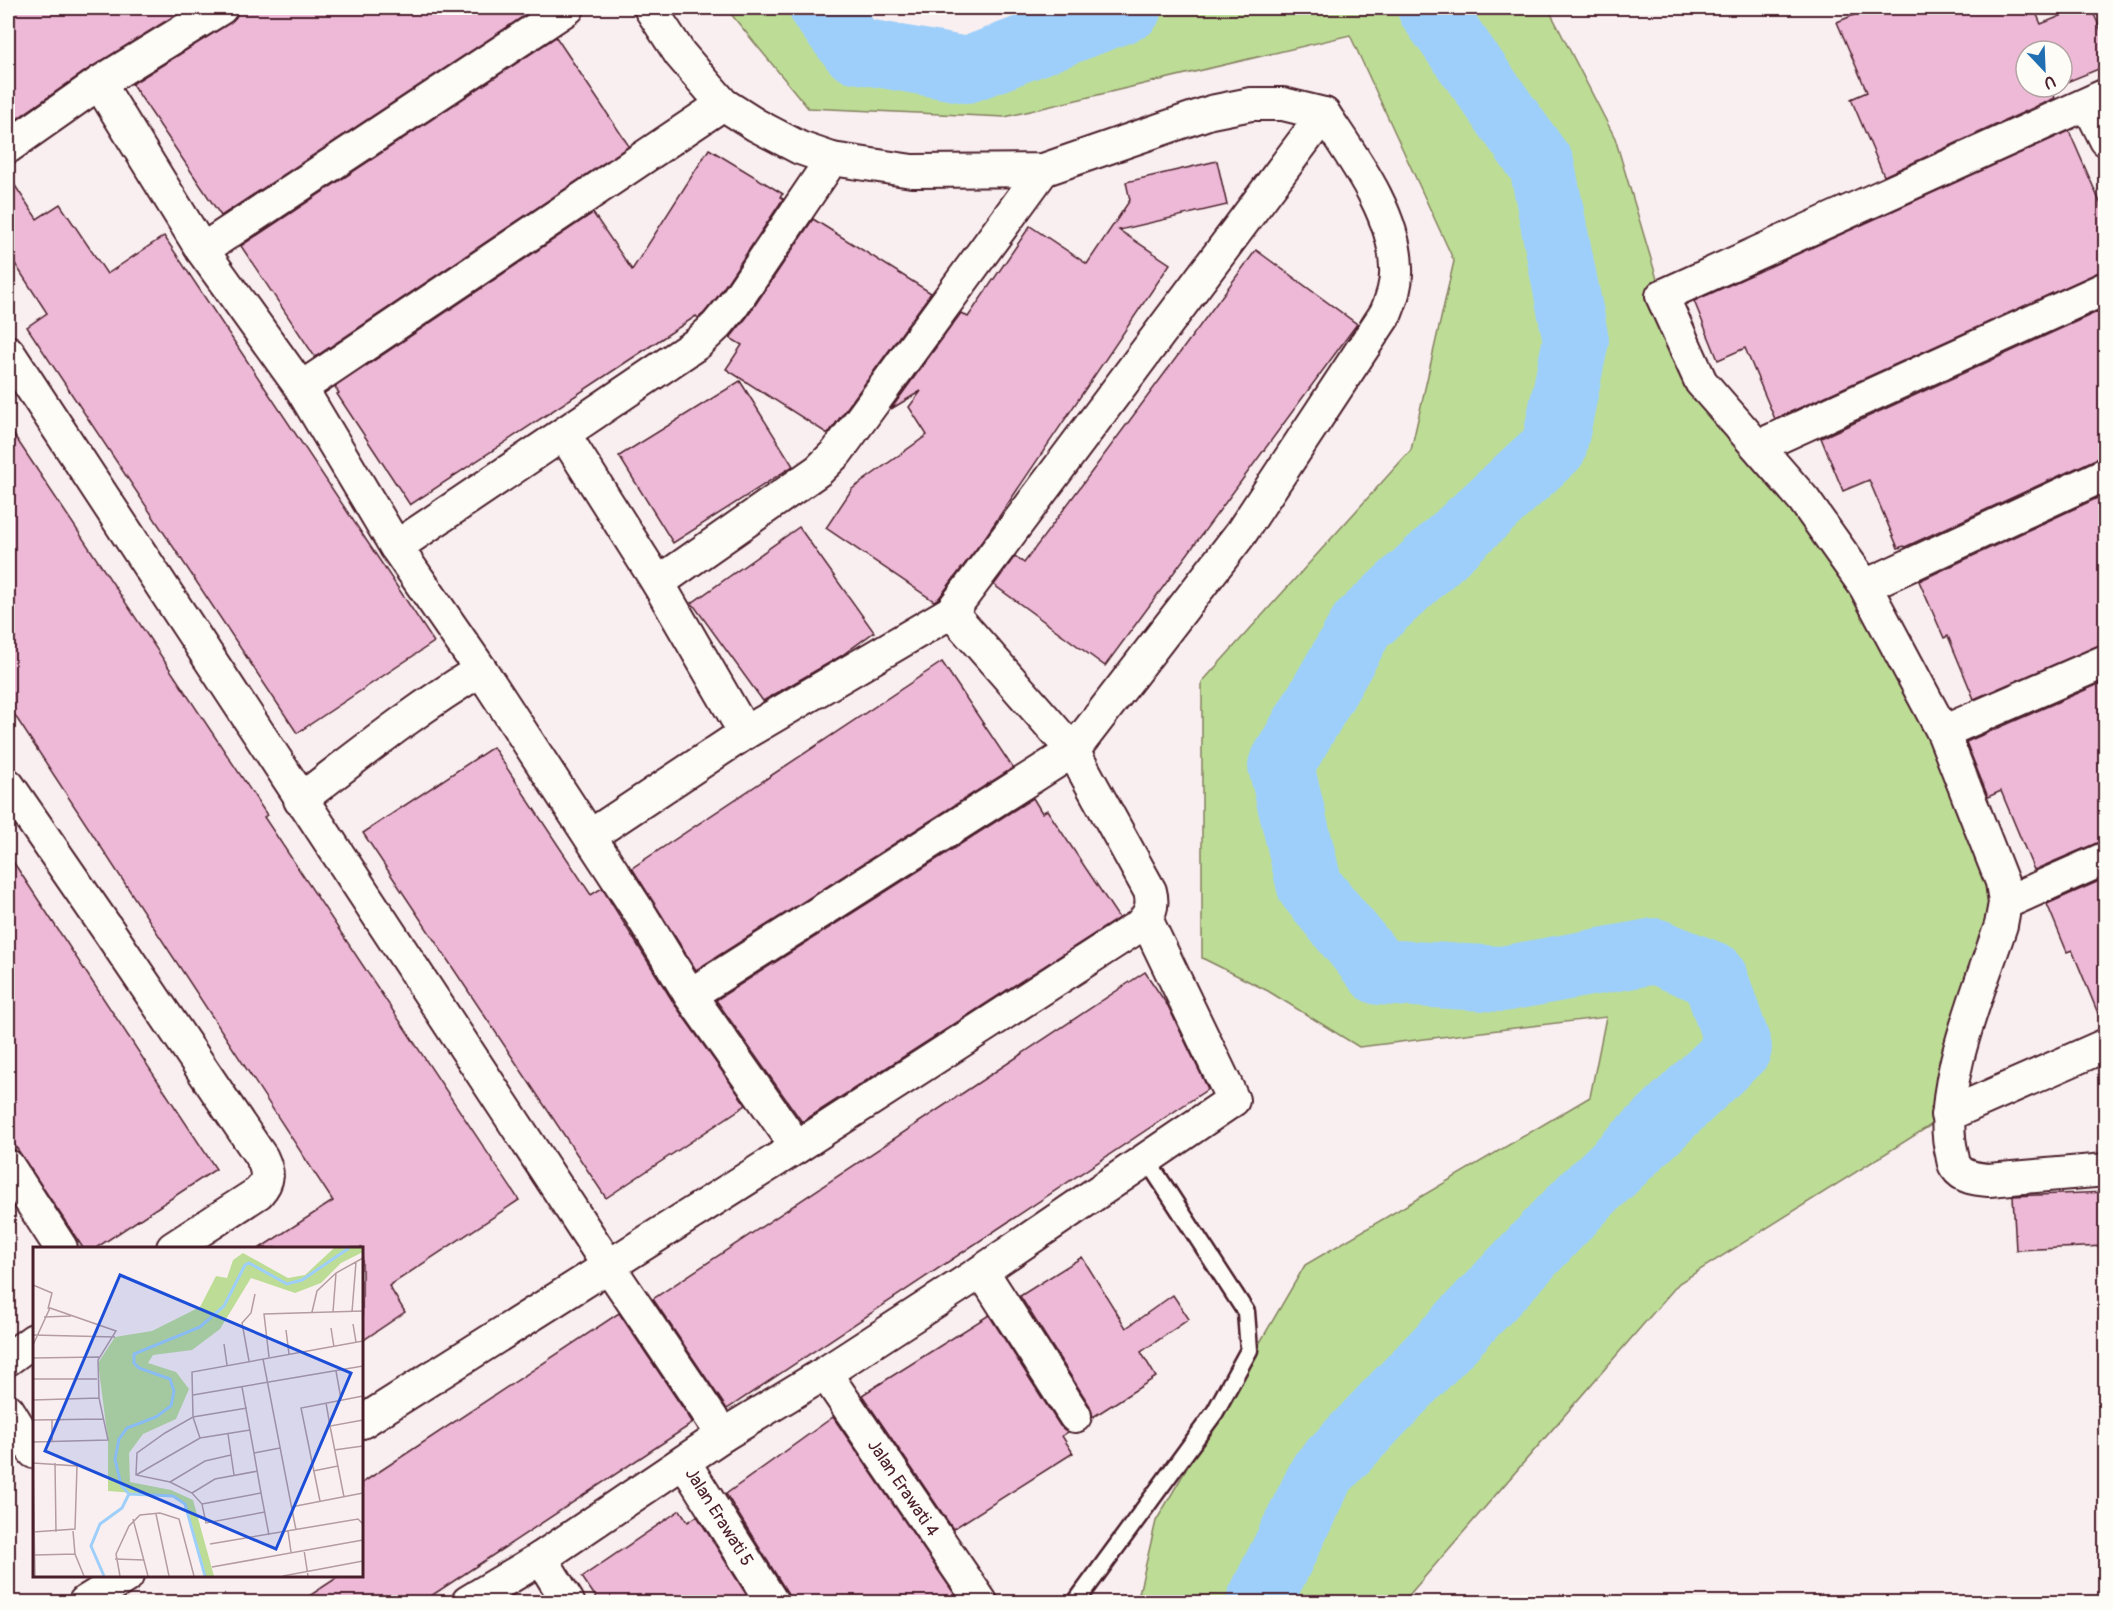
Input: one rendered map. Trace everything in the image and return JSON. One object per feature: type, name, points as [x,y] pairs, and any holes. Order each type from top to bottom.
[{"type":"street","points":[[8,147],[99,83],[221,8]]},
{"type":"street","points":[[202,250],[568,8]]},
{"type":"street","points":[[650,8],[680,54],[723,104],[800,148],[832,159],[912,171],[1042,170],[1211,112],[1251,104],[1283,104],[1324,114],[1368,183],[1383,213],[1393,243],[1396,267],[1395,288],[1386,313],[1241,533],[1073,751],[690,995]]},
{"type":"street","points":[[99,83],[202,250],[301,388],[396,547],[481,670],[590,836],[690,995],[797,1148]]},
{"type":"street","points":[[2106,141],[2097,100],[1662,296],[1701,382],[1804,500],[1865,586],[1943,732],[2002,882],[2005,903],[2001,925],[1958,1054],[1947,1115],[1949,1146],[1955,1166],[1961,1173],[1971,1178],[1989,1180],[2106,1170]]},
{"type":"street","points":[[301,388],[723,104]]},
{"type":"street","points":[[590,836],[745,733],[951,612],[1324,114]]},
{"type":"street","points":[[396,547],[698,343],[717,325],[832,159]]},
{"type":"street","points":[[658,583],[819,470],[837,452],[1042,170]]},
{"type":"street","points":[[1759,446],[2106,288]]},
{"type":"street","points":[[13,371],[723,1435]]},
{"type":"street","points":[[564,434],[658,583],[745,733]]},
{"type":"street","points":[[1865,586],[2106,474]]},
{"type":"street","points":[[363,1421],[797,1148],[1129,933],[1146,919],[1151,910],[1150,891],[1073,751],[951,612]]},
{"type":"street","points":[[1943,732],[2106,661]]},
{"type":"street","points":[[300,800],[381,738],[481,670]]},
{"type":"street","points":[[8,785],[111,933],[267,1169],[264,1186],[258,1193],[175,1247]]},
{"type":"street","points":[[2005,903],[2106,858]]},
{"type":"street","points":[[468,1602],[541,1557],[723,1435],[825,1373],[982,1271],[1233,1100],[1146,919]]},
{"type":"street","points":[[1947,1115],[2106,1045]]},
{"type":"street","points":[[8,1166],[60,1247]]},
{"type":"street","points":[[982,1271],[1075,1416]]},
{"type":"street","points":[[8,1359],[33,1341]]},
{"type":"street","name":"Jalan Erawati 4","points":[[825,1373],[981,1602]]},
{"type":"street","points":[[8,1410],[33,1450]]},
{"type":"street","name":"Jalan Erawati 5","points":[[684,1462],[772,1602]]},
{"type":"street","points":[[541,1557],[568,1602]]},
{"type":"street","points":[[86,1602],[120,1577]]},
{"type":"lane","points":[[1077,1602],[1215,1412],[1249,1350],[1246,1312],[1147,1160]]},
{"type":"green space","points":[[726,8],[822,8],[855,50],[967,70],[1103,8],[1548,8],[1615,138],[1662,296],[1701,382],[1865,586],[2003,884],[1947,1115],[1679,1283],[1403,1602],[1137,1602],[1156,1521],[1305,1265],[1590,1097],[1606,1017],[1359,1047],[1268,991],[1202,958],[1202,682],[1411,450],[1454,261],[1350,35],[1005,117],[808,108]]},
{"type":"building","points":[[8,8],[187,8],[90,68],[8,125]]},
{"type":"building","points":[[239,8],[536,8],[221,216],[132,84],[230,23],[236,17]]},
{"type":"building","points":[[1871,8],[2034,8],[2041,24],[2080,8],[2091,8],[2106,41],[2106,66],[2074,79],[2074,39],[2014,39],[2014,99],[2053,99],[1884,176],[1851,99],[1867,92],[1837,22]]},
{"type":"building","points":[[556,37],[629,146],[315,357],[241,246]]},
{"type":"building","points":[[2069,131],[2106,216],[2106,270],[1775,419],[1745,348],[1718,360],[1694,301]]},
{"type":"building","points":[[709,149],[783,194],[780,197],[783,199],[718,296],[704,313],[698,318],[696,316],[410,505],[337,394],[339,393],[335,387],[593,213],[632,270]]},
{"type":"building","points":[[1217,161],[1227,205],[1119,230],[1170,264],[986,536],[939,598],[934,601],[826,528],[852,489],[927,435],[909,407],[921,391],[891,409],[961,313],[968,317],[1030,226],[1087,264],[1130,200],[1126,182]]},
{"type":"building","points":[[8,175],[37,219],[60,204],[107,274],[164,236],[434,642],[297,733],[27,327],[47,313],[8,253]]},
{"type":"building","points":[[813,219],[931,293],[828,434],[726,369],[742,345],[730,338],[747,317]]},
{"type":"building","points":[[1256,250],[1357,324],[1105,666],[994,585],[1015,556],[1024,563]]},
{"type":"building","points":[[2106,308],[2106,456],[1905,547],[1898,548],[1869,480],[1843,491],[1821,438]]},
{"type":"building","points":[[740,381],[793,466],[673,543],[619,456]]},
{"type":"building","points":[[8,426],[267,815],[264,817],[519,1200],[389,1286],[405,1312],[363,1340],[363,1247],[262,1247],[333,1201],[8,705]]},
{"type":"building","points":[[2106,494],[2106,643],[1974,699],[1948,636],[1944,638],[1919,581]]},
{"type":"building","points":[[799,527],[874,632],[841,656],[763,701],[692,603]]},
{"type":"building","points":[[942,662],[1013,768],[696,970],[632,868]]},
{"type":"building","points":[[2106,681],[2106,840],[2034,870],[2001,791],[1988,797],[1966,742]]},
{"type":"building","points":[[493,747],[591,895],[602,888],[675,1005],[746,1105],[606,1198],[363,833]]},
{"type":"building","points":[[1033,798],[1042,813],[1047,810],[1119,918],[802,1122],[716,1000]]},
{"type":"building","points":[[8,854],[216,1169],[98,1247],[82,1247],[8,1135]]},
{"type":"building","points":[[2106,878],[2106,1027],[2104,1028],[2072,950],[2067,952],[2047,904]]},
{"type":"building","points":[[1145,972],[1168,1006],[1208,1089],[727,1409],[653,1299]]},
{"type":"building","points":[[2106,1192],[2106,1246],[2016,1250],[2013,1196]]},
{"type":"building","points":[[1082,1257],[1126,1328],[1173,1295],[1189,1319],[1141,1352],[1156,1377],[1093,1417],[1090,1406],[1020,1296]]},
{"type":"building","points":[[619,1313],[693,1423],[422,1602],[300,1602],[338,1577],[363,1577],[363,1482]]},
{"type":"building","points":[[989,1315],[1060,1426],[1068,1432],[1062,1436],[1073,1453],[953,1529],[862,1395]]},
{"type":"building","points":[[833,1417],[960,1602],[790,1602],[787,1592],[726,1494]]},
{"type":"building","points":[[680,1510],[688,1522],[697,1516],[751,1602],[599,1602],[582,1577]]},
{"type":"waterway","points":[[822,8],[855,50],[967,70],[1129,8]]},
{"type":"waterway","points":[[1259,1602],[1322,1473],[1585,1196],[1739,1048],[1714,975],[1655,951],[1502,979],[1379,972],[1310,887],[1281,766],[1362,625],[1554,447],[1576,340],[1542,166],[1430,8]]}]
